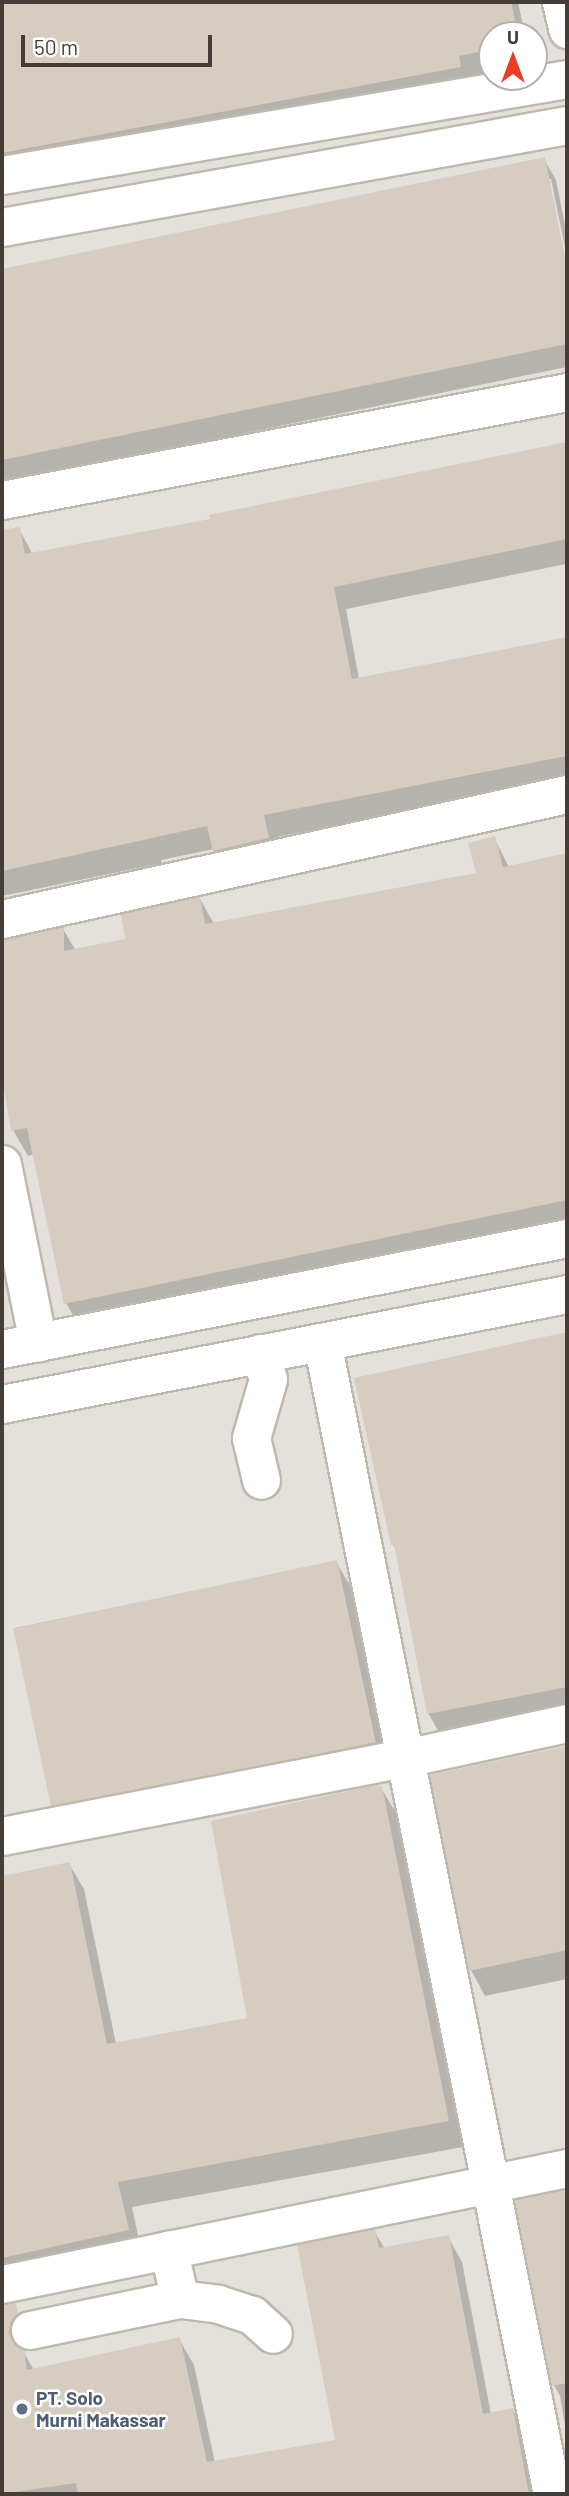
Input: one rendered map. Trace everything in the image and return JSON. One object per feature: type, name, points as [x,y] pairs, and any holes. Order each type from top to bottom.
[{"type":"street","points":[[561,2],[567,29]]},
{"type":"street","points":[[2,175],[567,79]]},
{"type":"street","points":[[2,227],[567,125]]},
{"type":"street","points":[[2,500],[567,393]]},
{"type":"street","points":[[2,919],[567,794]]},
{"type":"street","points":[[2,1164],[38,1342]]},
{"type":"street","points":[[2,1349],[567,1238]]},
{"type":"street","points":[[2,1404],[567,1294]]},
{"type":"street","points":[[322,1342],[552,2494]]},
{"type":"street","points":[[260,1353],[268,1379],[251,1438],[261,1480]]},
{"type":"street","points":[[2,1836],[405,1758],[567,1723]]},
{"type":"street","points":[[2,2284],[567,2168]]},
{"type":"street","points":[[168,2249],[180,2299]]},
{"type":"street","points":[[30,2330],[180,2299],[218,2304],[252,2315],[273,2334]]},
{"type":"shaded area","points":[[2,2],[567,2],[567,2494],[2,2494]]},
{"type":"building","points":[[2,2],[511,2],[515,21],[478,21],[478,52],[459,56],[461,67],[2,153]]},
{"type":"building","points":[[545,157],[567,267],[567,344],[2,460],[2,269]]},
{"type":"building","points":[[567,442],[567,539],[334,587],[352,679],[567,637],[567,756],[264,815],[269,838],[213,851],[207,826],[2,871],[2,530],[20,527],[25,554],[210,519],[209,515]]},
{"type":"building","points":[[495,836],[503,867],[567,853],[567,1200],[64,1304],[27,1128],[11,1131],[2,1076],[2,939],[64,927],[64,951],[125,939],[121,914],[188,899],[200,897],[205,924],[476,873],[468,843]]},
{"type":"building","points":[[567,1332],[567,1687],[427,1714],[394,1544],[391,1545],[354,1378]]},
{"type":"building","points":[[337,1560],[376,1742],[52,1811],[13,1629]]},
{"type":"building","points":[[567,1746],[567,1950],[469,1971],[430,1775]]},
{"type":"building","points":[[376,1785],[382,1786],[449,2121],[118,2182],[129,2230],[2,2258],[2,1876],[70,1862],[107,2044],[247,2018],[211,1821]]},
{"type":"building","points":[[567,2189],[567,2383],[552,2386],[515,2200]]},
{"type":"building","points":[[375,2229],[379,2248],[449,2235],[483,2414],[513,2408],[529,2494],[78,2494],[76,2483],[2,2494],[2,2304],[16,2303],[18,2313],[10,2323],[9,2334],[14,2343],[24,2350],[27,2370],[180,2337],[207,2462],[335,2440],[297,2245]]},
{"type":"place","name":"PT. Solo Murni Makassar","points":[[22,2409]]}]
